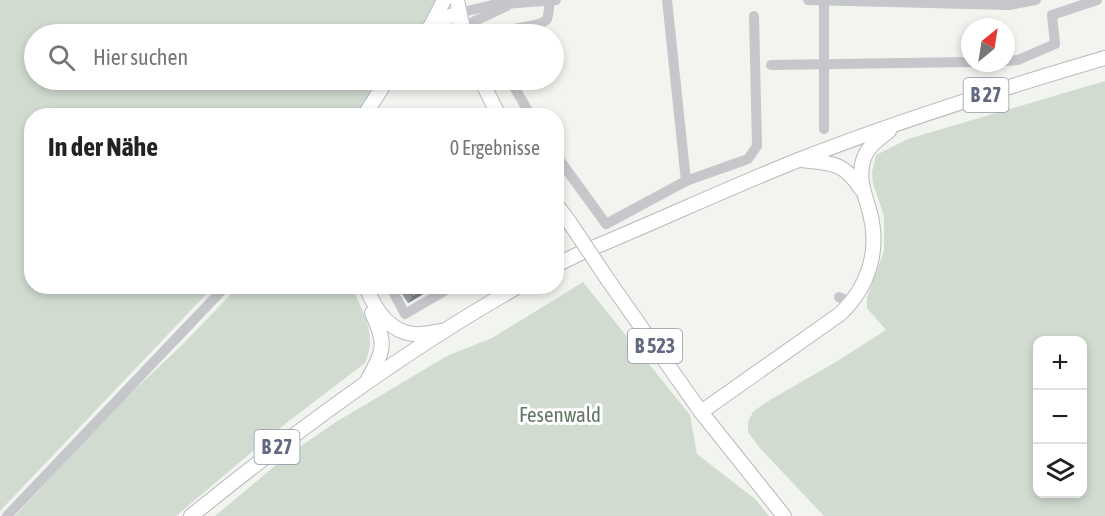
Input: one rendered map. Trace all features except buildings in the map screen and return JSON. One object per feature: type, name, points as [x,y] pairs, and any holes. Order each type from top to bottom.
[{"type":"main road","points":[[430,24],[444,0]]},
{"type":"main road","points":[[435,24],[444,18],[460,19]]},
{"type":"main road","name":"B 27","points":[[564,262],[799,160],[900,122],[1105,58]]},
{"type":"main road","points":[[370,108],[381,90]]},
{"type":"main road","points":[[486,90],[495,108]]},
{"type":"main road","points":[[702,412],[852,304],[869,270],[873,249],[870,214],[863,192],[862,166],[873,143],[900,122]]},
{"type":"main road","points":[[799,160],[834,164],[843,168],[863,192]]},
{"type":"main road","name":"B 523","points":[[564,215],[702,412],[784,516]]},
{"type":"main road","points":[[363,294],[381,332],[382,343],[381,356],[366,382]]},
{"type":"main road","points":[[370,294],[378,312],[398,329],[412,334],[447,330]]},
{"type":"main road","name":"B 27","points":[[190,516],[268,454],[366,382],[506,294]]},
{"type":"street","points":[[536,24],[543,23],[548,18],[550,0]]},
{"type":"street","points":[[460,19],[492,5],[556,0]]},
{"type":"street","points":[[667,0],[686,181]]},
{"type":"street","points":[[808,0],[1009,5],[1036,0]]},
{"type":"street","points":[[1015,60],[1054,44],[1052,15],[1097,0]]},
{"type":"street","points":[[824,1],[824,129]]},
{"type":"street","points":[[564,166],[606,224],[686,181],[748,159],[757,146],[754,16]]},
{"type":"street","points":[[771,65],[961,62]]},
{"type":"street","points":[[516,90],[526,108]]},
{"type":"street","points":[[7,516],[218,294]]},
{"type":"street","points":[[394,294],[405,314],[439,294]]},
{"type":"street","points":[[839,297],[852,304]]},
{"type":"green space","points":[[0,0],[441,0],[439,6],[424,24],[24,24],[24,90],[374,90],[362,108],[24,108],[24,294],[206,294],[0,511]]},
{"type":"green space","points":[[1105,81],[1105,516],[824,516],[759,447],[748,432],[748,422],[753,412],[765,403],[886,330],[867,308],[867,297],[884,251],[884,216],[873,184],[872,172],[876,155],[908,139]]},
{"type":"green space","name":"Fesenwald","points":[[583,282],[690,415],[697,454],[755,499],[769,516],[215,516],[288,455],[336,422],[447,356],[492,338]]},
{"type":"green space","points":[[231,294],[355,294],[370,334],[369,353],[365,363],[285,424],[176,516],[15,516],[113,410],[182,345]]}]
